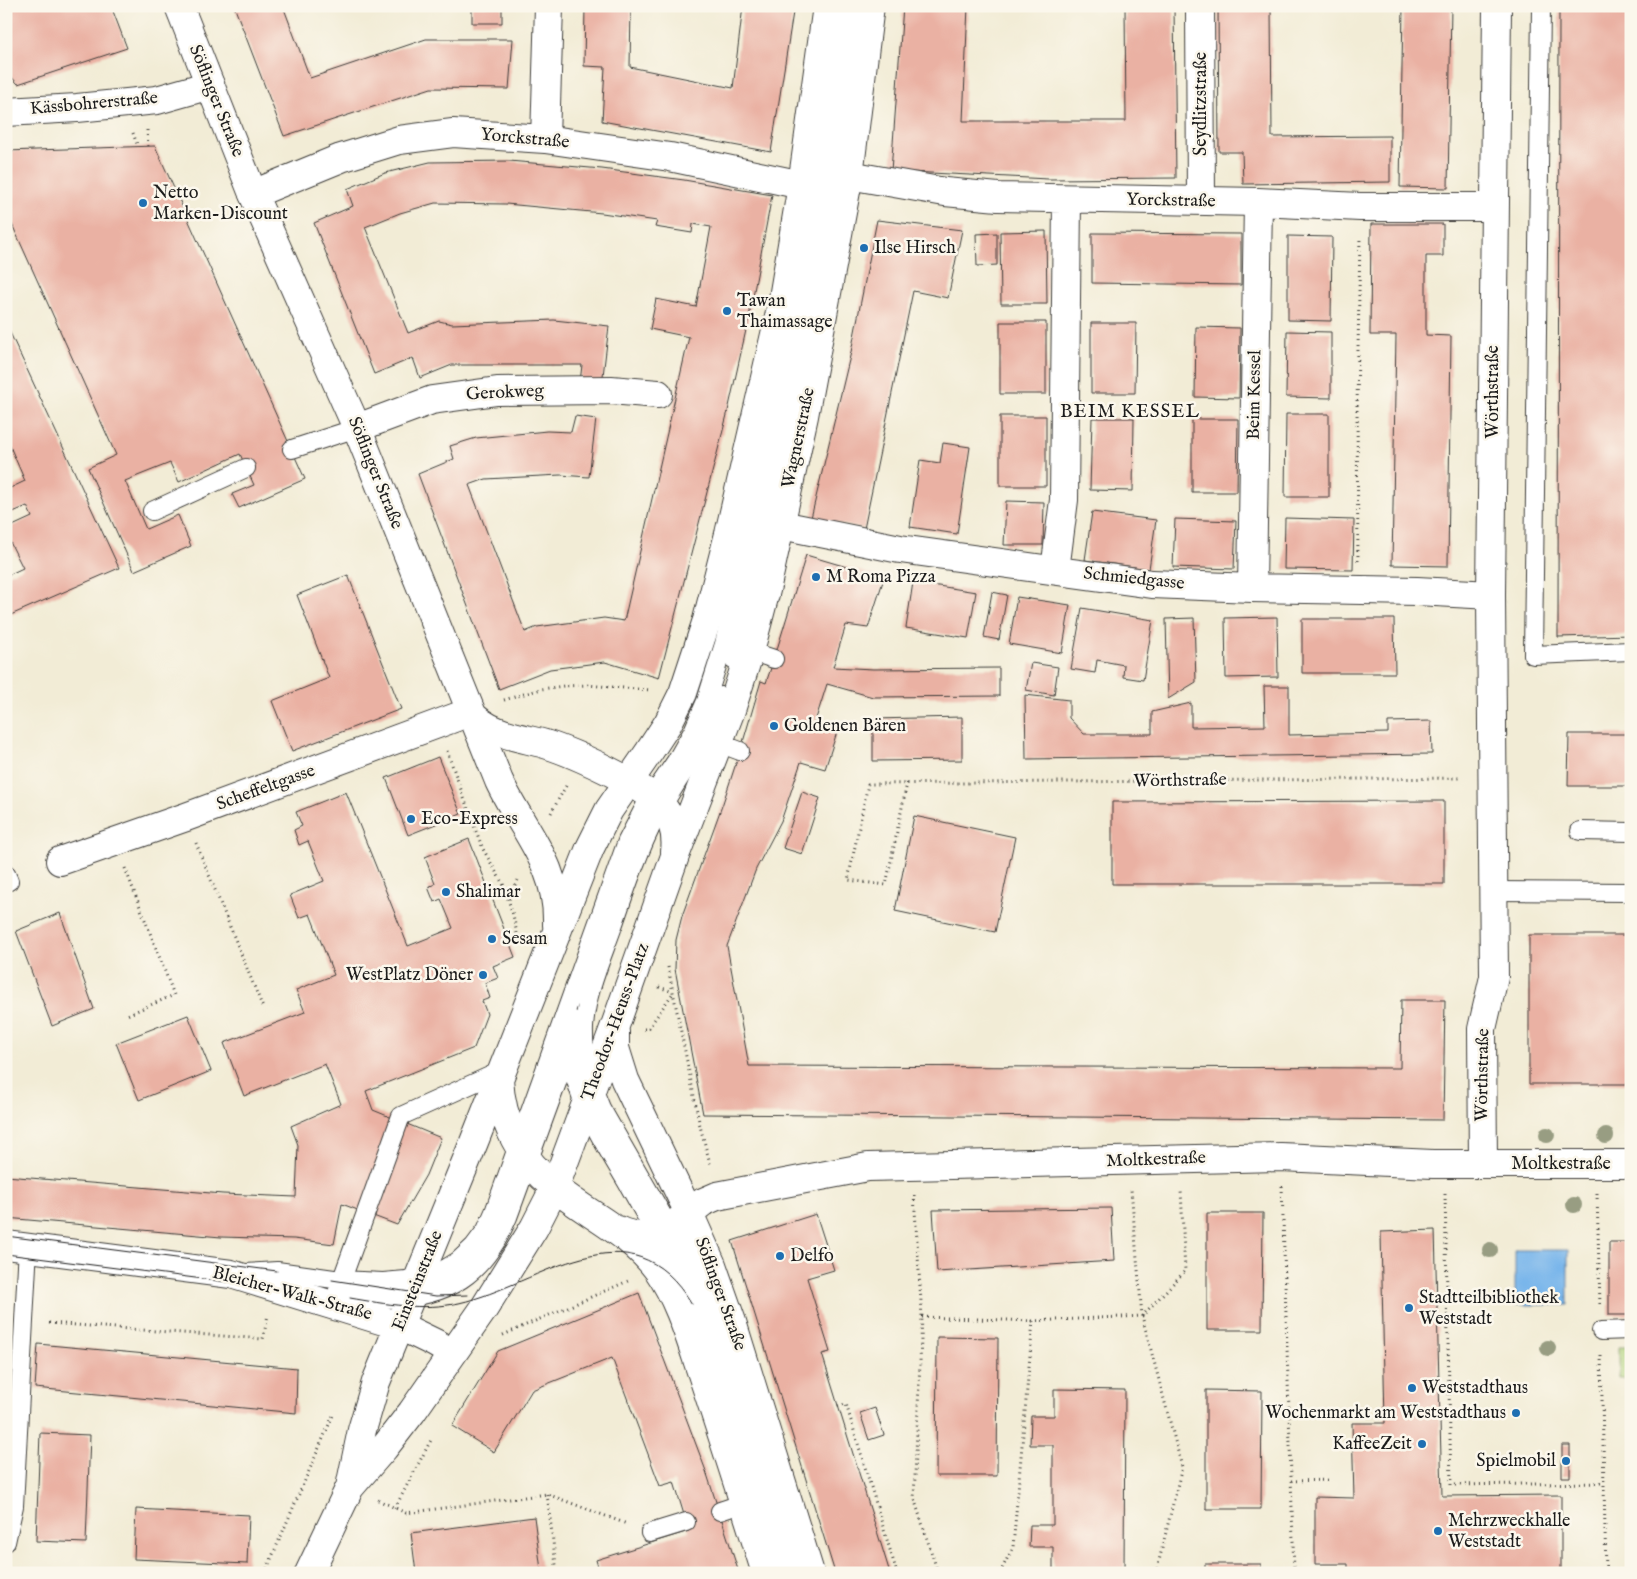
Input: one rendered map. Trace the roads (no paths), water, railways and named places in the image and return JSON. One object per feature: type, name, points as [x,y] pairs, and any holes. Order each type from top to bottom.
[{"type":"street","name":"Söflinger Straße","points":[[179,6],[253,194],[357,428],[470,712],[507,798],[535,844],[552,879],[558,913],[554,942]]},
{"type":"street","points":[[545,139],[549,6]]},
{"type":"street","points":[[766,1573],[732,1507],[686,1330],[663,1278],[651,1261],[618,1230],[555,1188],[524,1153],[509,1127],[505,1115],[501,1074],[594,839],[609,810],[668,723],[683,693],[707,620],[757,418],[782,304],[802,185],[827,6]]},
{"type":"street","name":"Wagnerstraße","points":[[675,856],[729,747],[762,655],[781,525],[826,305],[849,175],[870,6]]},
{"type":"street","name":"Seydlitzstraße","points":[[1200,6],[1201,201]]},
{"type":"street","name":"Wörthstraße","points":[[1483,1164],[1482,1029],[1494,977],[1491,595],[1496,6]]},
{"type":"street","name":"Kässbohrerstraße","points":[[6,112],[77,108],[156,100],[210,84]]},
{"type":"street","name":"Yorckstraße","points":[[253,194],[341,158],[398,140],[453,132],[545,139],[670,157],[802,185]]},
{"type":"street","name":"Yorckstraße","points":[[849,175],[945,192],[998,197],[1360,206],[1494,207]]},
{"type":"street","points":[[1055,570],[1064,500],[1067,199]]},
{"type":"street","name":"Beim Kessel","points":[[1252,588],[1258,202]]},
{"type":"street","name":"Gerokweg","points":[[357,428],[432,400],[498,391],[611,390],[658,394]]},
{"type":"street","name":"Schmiedgasse","points":[[781,525],[900,549],[1152,584],[1252,588],[1358,589],[1491,595]]},
{"type":"street","points":[[470,712],[476,720],[490,728],[564,751],[628,782],[658,801],[672,822],[676,839],[675,856]]},
{"type":"street","name":"Scheffeltgasse","points":[[60,861],[186,817],[470,712]]},
{"type":"street","name":"Theodor-Heuss-Platz","points":[[555,1188],[675,856]]},
{"type":"street","name":"Söflinger Straße","points":[[616,1023],[615,1048],[620,1069],[638,1108],[672,1225],[712,1265],[732,1322],[810,1573]]},
{"type":"street","name":"Einsteinstraße","points":[[309,1573],[350,1487],[362,1430],[376,1382],[501,1074]]},
{"type":"street","name":"Moltkestraße","points":[[672,1225],[703,1202],[718,1196],[868,1167],[1281,1157],[1407,1163],[1631,1164]]},
{"type":"street","name":"Einsteinstraße","points":[[350,1487],[412,1412],[515,1261],[555,1188]]},
{"type":"street","points":[[618,1230],[632,1235],[648,1236],[672,1225]]},
{"type":"street","name":"Bleicher-Walk-Straße","points":[[17,1246],[231,1274],[274,1288],[336,1293],[436,1343],[452,1353]]},
{"type":"lane","points":[[231,1274],[277,1272],[336,1293],[388,1282],[415,1288],[430,1276],[449,1267],[467,1253],[480,1238],[524,1153],[569,1049],[658,801],[706,701],[724,644],[797,306],[818,186],[842,6]]},
{"type":"lane","points":[[524,1153],[578,979],[625,846],[638,820],[658,801],[695,755],[719,705],[743,623],[816,270],[831,188],[855,6]]},
{"type":"lane","points":[[1541,6],[1533,654],[1631,651]]},
{"type":"lane","points":[[292,449],[357,428]]},
{"type":"lane","points":[[152,511],[246,468]]},
{"type":"lane","points":[[1580,831],[1631,832]]},
{"type":"lane","points":[[6,874],[9,881],[6,882]]},
{"type":"lane","points":[[1493,891],[1631,892]]},
{"type":"lane","points":[[578,979],[569,1021],[569,1049],[574,1074],[672,1225],[697,1278],[715,1321],[795,1573]]},
{"type":"lane","points":[[589,1097],[584,1040],[585,1017],[590,993]]},
{"type":"lane","points":[[336,1293],[401,1116],[501,1074]]},
{"type":"lane","points":[[672,1225],[680,1278],[692,1304],[723,1387],[781,1573]]},
{"type":"lane","points":[[6,1542],[14,1506],[25,1321],[17,1246]]},
{"type":"lane","points":[[663,1278],[692,1304]]},
{"type":"lane","points":[[1601,1330],[1631,1330]]},
{"type":"lane","points":[[650,1533],[686,1522]]},
{"type":"water","points":[[1515,1250],[1568,1250],[1568,1305],[1515,1305]]},
{"type":"tram line","points":[[6,1236],[277,1271]]},
{"type":"tram line","points":[[350,1298],[418,1307],[459,1303],[490,1294],[552,1268],[583,1258],[612,1253],[641,1257],[668,1273],[692,1304]]},
{"type":"tram line","points":[[6,1254],[274,1288]]},
{"type":"tram line","points":[[332,1280],[436,1296],[468,1295]]},
{"type":"place","name":"Netto Marken-Discount","points":[[143,203]]},
{"type":"place","name":"Ilse Hirsch","points":[[864,248]]},
{"type":"place","name":"Tawan Thaimassage","points":[[727,311]]},
{"type":"place","name":"M Roma Pizza","points":[[816,577]]},
{"type":"place","name":"Goldenen Bären","points":[[774,726]]},
{"type":"place","name":"Eco-Express","points":[[411,819]]},
{"type":"place","name":"Shalimar","points":[[446,892]]},
{"type":"place","name":"Sesam","points":[[492,939]]},
{"type":"place","name":"WestPlatz Döner","points":[[483,975]]},
{"type":"place","name":"Delfo","points":[[780,1256]]},
{"type":"place","name":"Stadtteilbibliothek Weststadt","points":[[1409,1308]]},
{"type":"place","name":"Weststadthaus","points":[[1412,1388]]},
{"type":"place","name":"Wochenmarkt am Weststadthaus","points":[[1516,1413]]},
{"type":"place","name":"KaffeeZeit","points":[[1422,1444]]},
{"type":"place","name":"Spielmobil","points":[[1566,1461]]},
{"type":"place","name":"Mehrzweckhalle Weststadt","points":[[1438,1531]]},
{"type":"district","name":"BEIM KESSEL","points":[[1130,412]]}]
